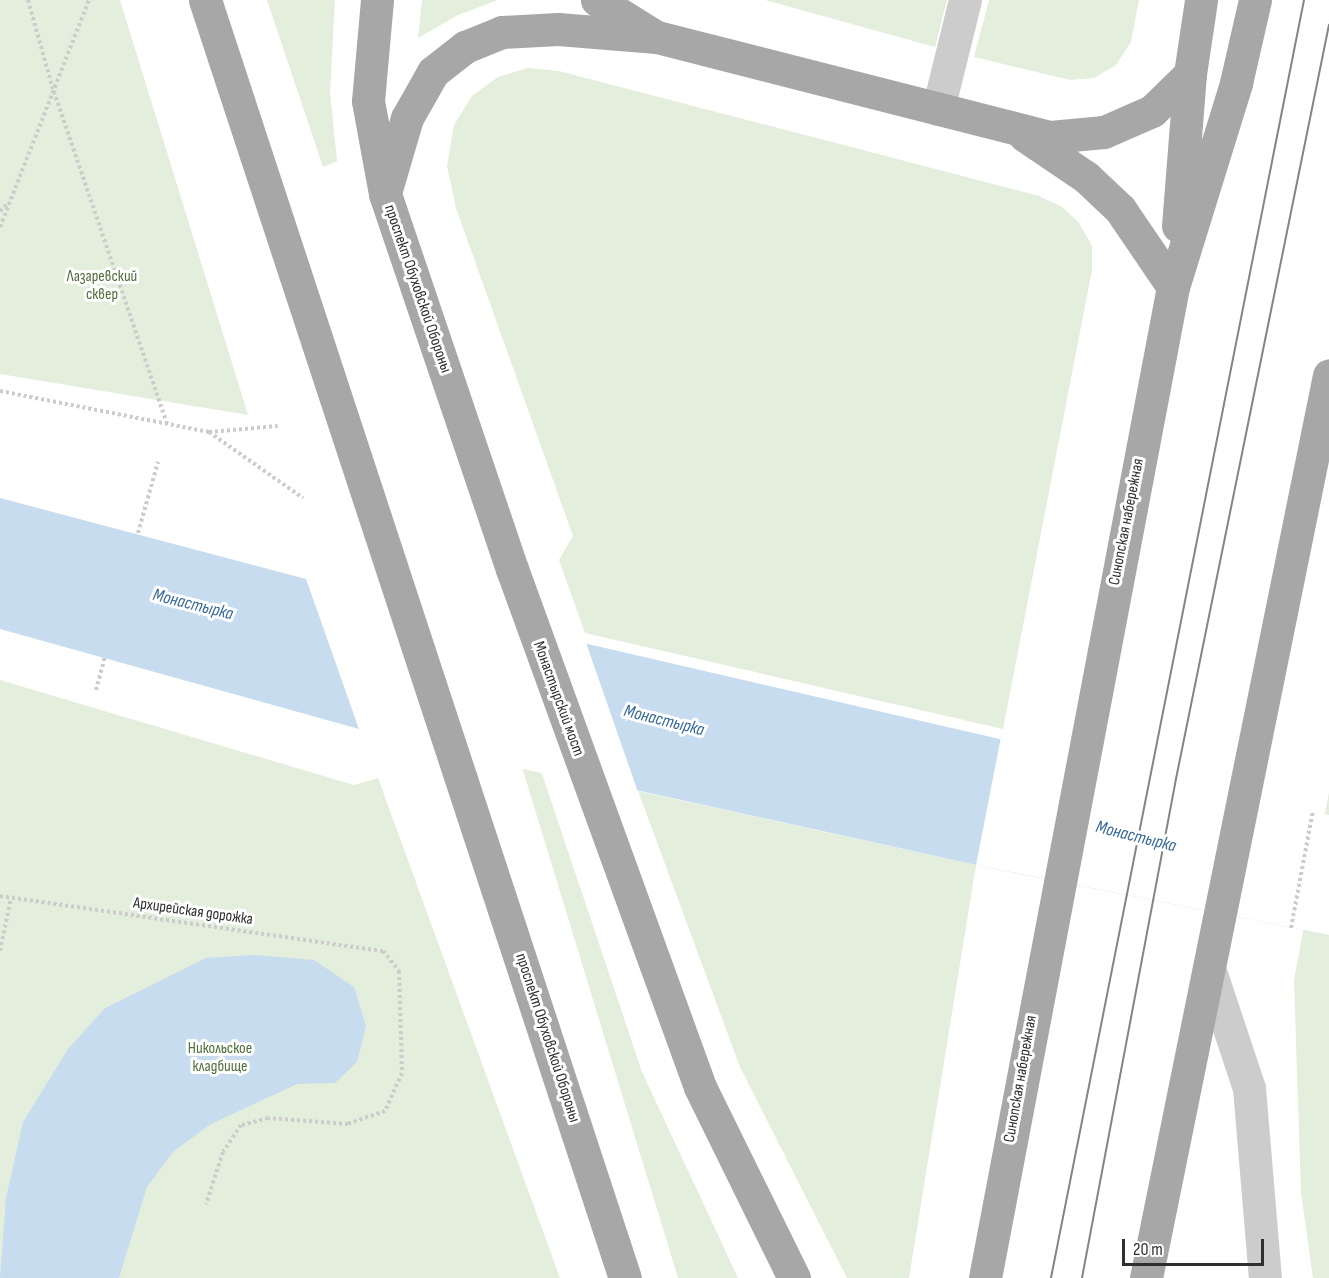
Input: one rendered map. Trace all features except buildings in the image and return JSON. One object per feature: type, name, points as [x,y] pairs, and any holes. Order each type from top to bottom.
[{"type":"main road","name":"проспект Обуховской Обороны","points":[[205,0],[379,538],[468,798],[625,1278]]},
{"type":"main road","name":"проспект Обуховской Обороны","points":[[377,0],[368,101],[385,194],[512,569]]},
{"type":"main road","points":[[597,0],[657,37]]},
{"type":"main road","name":"Синопская набережная","points":[[1173,288],[1190,74],[1202,0]]},
{"type":"main road","name":"Синопская набережная","points":[[986,1278],[1057,881],[1173,288],[1236,83],[1255,0]]},
{"type":"main road","points":[[385,194],[419,93],[433,72],[465,47],[481,38],[524,29],[657,37],[1050,137],[1104,132],[1152,111],[1190,74]]},
{"type":"main road","points":[[1010,127],[1067,162],[1120,209],[1173,288]]},
{"type":"main road","points":[[1146,1278],[1329,375]]},
{"type":"main road","name":"Монастырский мост","points":[[512,569],[604,829],[700,1087],[794,1278]]},
{"type":"street","points":[[938,109],[966,0]]},
{"type":"street","points":[[1210,971],[1248,1088],[1265,1278]]},
{"type":"path","points":[[28,0],[52,86],[167,424]]},
{"type":"path","points":[[0,227],[52,86],[90,0]]},
{"type":"path","points":[[0,211],[9,201]]},
{"type":"path","points":[[0,390],[208,432],[278,426]]},
{"type":"path","points":[[208,432],[303,498]]},
{"type":"path","points":[[138,533],[158,462]]},
{"type":"path","points":[[96,690],[105,657]]},
{"type":"path","points":[[1291,928],[1313,811]]},
{"type":"path","name":"Архирейская дорожка","points":[[0,896],[383,951],[399,971],[402,1073],[385,1111],[348,1124],[268,1118],[241,1125],[224,1152],[206,1204]]},
{"type":"path","points":[[0,951],[11,898]]},
{"type":"green space","name":"Лазаревский сквер","points":[[0,0],[120,0],[248,415],[0,374]]},
{"type":"green space","points":[[267,0],[335,0],[330,92],[337,161],[323,167]]},
{"type":"green space","points":[[422,0],[498,0],[458,15],[418,38]]},
{"type":"green space","points":[[765,0],[947,0],[935,47]]},
{"type":"green space","points":[[989,0],[1139,0],[1131,42],[1116,65],[1094,78],[1070,80],[974,57]]},
{"type":"green space","points":[[528,68],[559,71],[1039,196],[1062,207],[1079,223],[1092,246],[1092,270],[1003,729],[585,633],[559,560],[573,536],[456,208],[447,166],[454,125],[472,96],[498,77]]},
{"type":"green space","name":"Никольское кладбище","points":[[0,680],[354,785],[378,778],[560,1278],[0,1278]]},
{"type":"green space","points":[[526,726],[642,1072],[738,1278],[678,1278],[511,731]]},
{"type":"green space","points":[[638,791],[976,865],[909,1278],[847,1278],[740,1067]]},
{"type":"green space","points":[[1329,792],[1329,1278],[1313,1278],[1301,1193],[1294,980]]},
{"type":"water","name":"Монастырка","points":[[0,498],[306,579],[1329,815],[1329,935],[990,868],[359,729],[0,629]]},
{"type":"water","points":[[254,955],[314,960],[354,987],[366,1026],[357,1062],[335,1083],[297,1084],[211,1124],[174,1151],[147,1187],[119,1278],[0,1278],[6,1198],[23,1122],[68,1049],[105,1008],[206,958]]},
{"type":"pier","points":[[305,576],[584,637],[639,795],[360,732]]},
{"type":"pier","points":[[1001,737],[1329,815],[1329,935],[976,865]]},
{"type":"tram line","points":[[1051,1278],[1304,0]]},
{"type":"tram line","points":[[1082,1278],[1176,779],[1329,25]]}]
